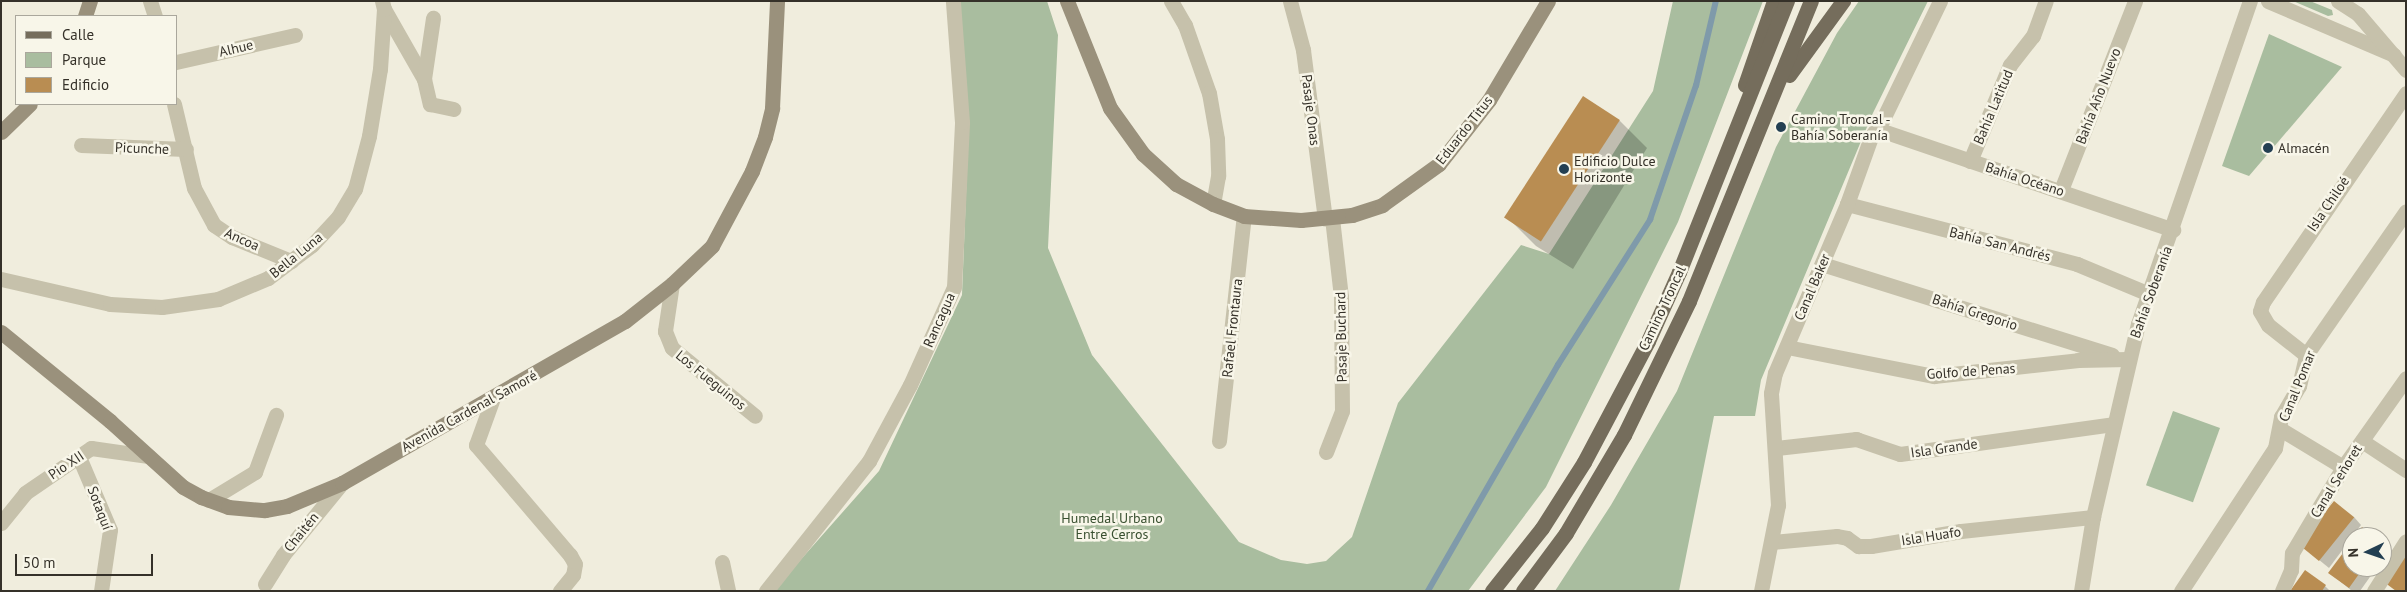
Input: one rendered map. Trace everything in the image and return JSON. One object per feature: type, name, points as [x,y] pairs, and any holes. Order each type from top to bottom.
[{"type":"main road","points":[[1728,151],[1752,63],[1774,1]]},
{"type":"main road","name":"Camino Troncal","points":[[1492,591],[1542,528],[1614,406],[1679,272],[1787,1]]},
{"type":"main road","name":"Camino Troncal","points":[[1523,591],[1566,532],[1624,435],[1689,302],[1772,102],[1811,1]]},
{"type":"main road","points":[[1772,102],[1843,1]]},
{"type":"street","points":[[85,15],[90,1]]},
{"type":"street","points":[[150,1],[155,15]]},
{"type":"street","name":"Avenida Cardenal Samoré","points":[[1,332],[183,487],[209,500],[228,507],[265,510],[286,506],[342,483],[625,321],[672,284],[716,239],[759,154],[772,108],[778,1]]},
{"type":"street","name":"Rancagua","points":[[766,591],[869,461],[910,385],[954,287],[962,122],[953,1]]},
{"type":"street","name":"Eduardo Titus","points":[[1067,1],[1110,108],[1142,154],[1176,184],[1213,204],[1244,216],[1271,220],[1328,219],[1382,204],[1440,164],[1489,100],[1548,1]]},
{"type":"street","points":[[1171,1],[1185,25],[1209,92],[1216,139],[1218,176],[1213,204]]},
{"type":"street","name":"Pasaje Onas","points":[[1290,1],[1303,50],[1328,219]]},
{"type":"street","name":"Canal Baker","points":[[1761,591],[1778,505],[1772,394],[1775,373],[1847,204],[1871,137],[1877,129],[1940,1]]},
{"type":"street","name":"Bahía Latitud","points":[[1970,161],[2010,66],[2034,36],[2046,1]]},
{"type":"street","name":"Bahía Año Nuevo","points":[[2061,190],[2135,1]]},
{"type":"street","name":"Bahía Soberanía","points":[[2081,591],[2093,516],[2128,359],[2250,1]]},
{"type":"street","points":[[2268,1],[2402,62]]},
{"type":"street","points":[[2341,2],[2358,14],[2402,62]]},
{"type":"street","points":[[383,5],[424,79],[430,104],[453,109]]},
{"type":"street","name":"Bella Luna","points":[[1,279],[110,304],[162,307],[218,299],[268,278],[312,245],[338,217],[356,189],[369,136],[383,5]]},
{"type":"street","points":[[424,79],[433,18]]},
{"type":"street","name":"Alhue","points":[[178,62],[295,35]]},
{"type":"street","name":"Isla Chiloé","points":[[2306,355],[2263,319],[2260,310],[2263,302],[2406,93]]},
{"type":"street","points":[[1,132],[29,105]]},
{"type":"street","name":"Picunche","points":[[81,145],[186,149],[178,127],[174,105]]},
{"type":"street","name":"Bahía Océano","points":[[1877,129],[2061,190],[2173,230]]},
{"type":"street","name":"Ancoa","points":[[186,149],[194,188],[214,226],[232,237],[291,261]]},
{"type":"street","name":"Bahía San Andrés","points":[[1847,204],[2077,264],[2149,294]]},
{"type":"street","name":"Canal Pomar","points":[[2182,591],[2275,448],[2282,417],[2299,386],[2306,355],[2406,212]]},
{"type":"street","name":"Rafael Frontaura","points":[[1220,441],[1244,216]]},
{"type":"street","name":"Pasaje Buchard","points":[[1326,452],[1342,411],[1341,297],[1328,219]]},
{"type":"street","name":"Bahía Gregorio","points":[[1822,264],[2128,359]]},
{"type":"street","name":"Los Fueguinos","points":[[672,284],[665,331],[672,348],[755,416]]},
{"type":"street","name":"Golfo de Penas","points":[[1787,347],[1934,376],[2078,360],[2128,359]]},
{"type":"street","name":"Canal Señoret","points":[[2282,591],[2291,570],[2292,553],[2343,467],[2406,378]]},
{"type":"street","points":[[493,398],[476,445],[570,554],[575,564],[573,575],[560,591]]},
{"type":"street","points":[[209,500],[255,472],[276,415]]},
{"type":"street","name":"Isla Grande","points":[[1776,448],[1856,439],[1870,442],[1886,452],[1907,454],[2113,424]]},
{"type":"street","points":[[2280,429],[2343,467]]},
{"type":"street","points":[[2362,440],[2406,470]]},
{"type":"street","name":"Pio XII","points":[[1,523],[25,493],[91,448],[148,456]]},
{"type":"street","name":"Sotaquí","points":[[79,457],[110,530],[100,591]]},
{"type":"street","name":"Chaitén","points":[[265,584],[283,555],[342,483]]},
{"type":"street","name":"Isla Huafo","points":[[1772,542],[1838,536],[1847,538],[1858,546],[1871,546],[1961,531],[2093,516]]},
{"type":"street","points":[[2374,591],[2406,541]]},
{"type":"street","points":[[722,562],[728,591]]},
{"type":"green space","name":"Humedal Urbano Entre Cerros","points":[[954,1],[1047,1],[1058,35],[1048,248],[1092,355],[1239,542],[1281,560],[1307,564],[1326,561],[1352,537],[1398,403],[1521,245],[1549,254],[1653,91],[1673,1],[1763,1],[1678,222],[1546,487],[1468,591],[773,591],[879,471],[962,295],[969,119]]},
{"type":"green space","points":[[1859,1],[1928,1],[1872,115],[1761,380],[1755,416],[1714,416],[1679,591],[1555,591],[1611,505],[1677,391],[1776,147],[1837,33]]},
{"type":"green space","points":[[2293,1],[2310,1],[2332,10],[2333,15],[2328,16]]},
{"type":"green space","points":[[2269,34],[2342,67],[2249,176],[2222,166]]},
{"type":"green space","points":[[2173,411],[2220,428],[2193,502],[2146,485]]},
{"type":"building","name":"Edificio Dulce Horizonte","points":[[1583,96],[1620,120],[1541,242],[1504,218]]},
{"type":"building","points":[[2334,501],[2354,517],[2346,527],[2342,527],[2342,532],[2319,561],[2299,545]]},
{"type":"building","points":[[2406,553],[2406,591],[2396,591],[2384,582],[2388,577],[2392,577],[2392,571]]},
{"type":"building","points":[[2342,554],[2342,577],[2357,577],[2349,588],[2328,573]]},
{"type":"building","points":[[2305,570],[2326,585],[2322,591],[2290,591]]},
{"type":"waterway","points":[[1428,591],[1558,365],[1650,220],[1696,86],[1716,1]]},
{"type":"place","name":"Camino Troncal - Bahía Soberanía","points":[[1781,127]]},
{"type":"place","name":"Almacén","points":[[2268,148]]},
{"type":"place","name":"Edificio Dulce Horizonte","points":[[1564,169]]}]
